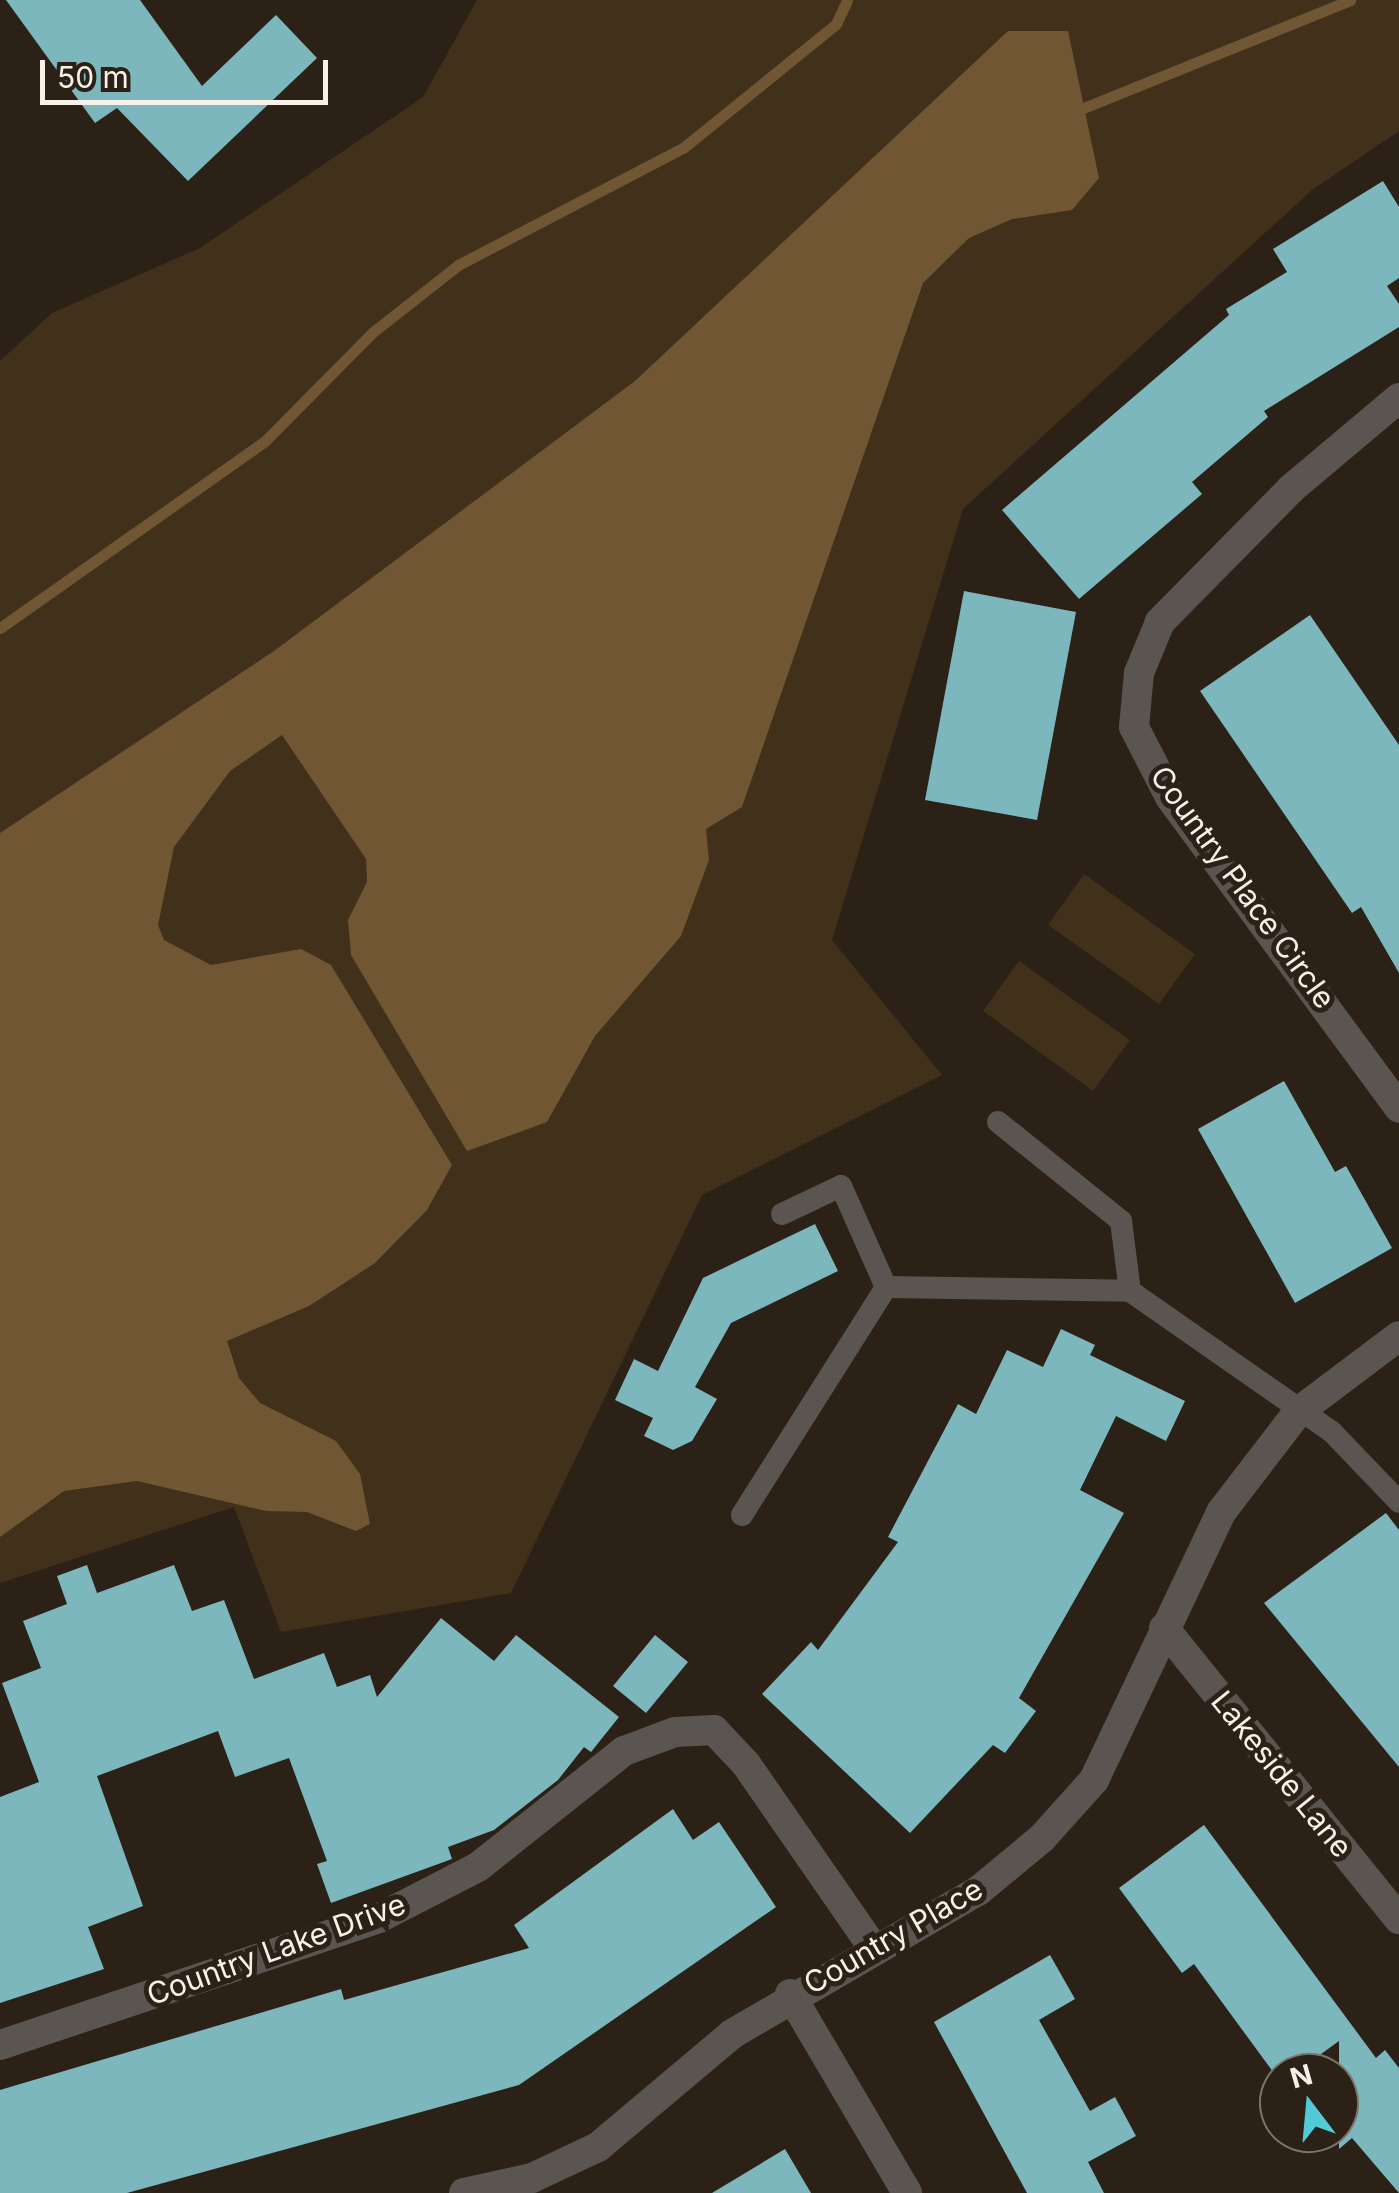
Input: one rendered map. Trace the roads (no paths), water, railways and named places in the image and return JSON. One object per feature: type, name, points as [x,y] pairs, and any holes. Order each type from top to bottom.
[{"type":"street","name":"Country Place Circle","points":[[1399,398],[1291,489],[1160,622],[1138,673],[1134,727],[1170,796],[1399,1108]]},
{"type":"street","name":"Country Place","points":[[464,2193],[532,2178],[598,2147],[790,1994],[978,1891],[1042,1838],[1094,1780],[1222,1511],[1298,1412],[1399,1336]]},
{"type":"street","name":"Lakeside Lane","points":[[1164,1628],[1399,1920]]},
{"type":"street","name":"Country Lake Drive","points":[[0,2045],[379,1918],[478,1867],[624,1751],[675,1732],[714,1730],[746,1764],[875,1950]]},
{"type":"street","points":[[790,1994],[907,2193]]},
{"type":"lane","points":[[998,1122],[1121,1222],[1130,1291]]},
{"type":"lane","points":[[782,1214],[842,1186],[886,1287]]},
{"type":"lane","points":[[886,1287],[1130,1291],[1298,1412],[1331,1431],[1399,1502]]},
{"type":"lane","points":[[742,1515],[886,1287]]},
{"type":"waterway","points":[[0,628],[265,441],[373,332],[458,265],[683,148],[836,24],[847,0]]},
{"type":"waterway","points":[[1071,113],[1350,0]]}]
